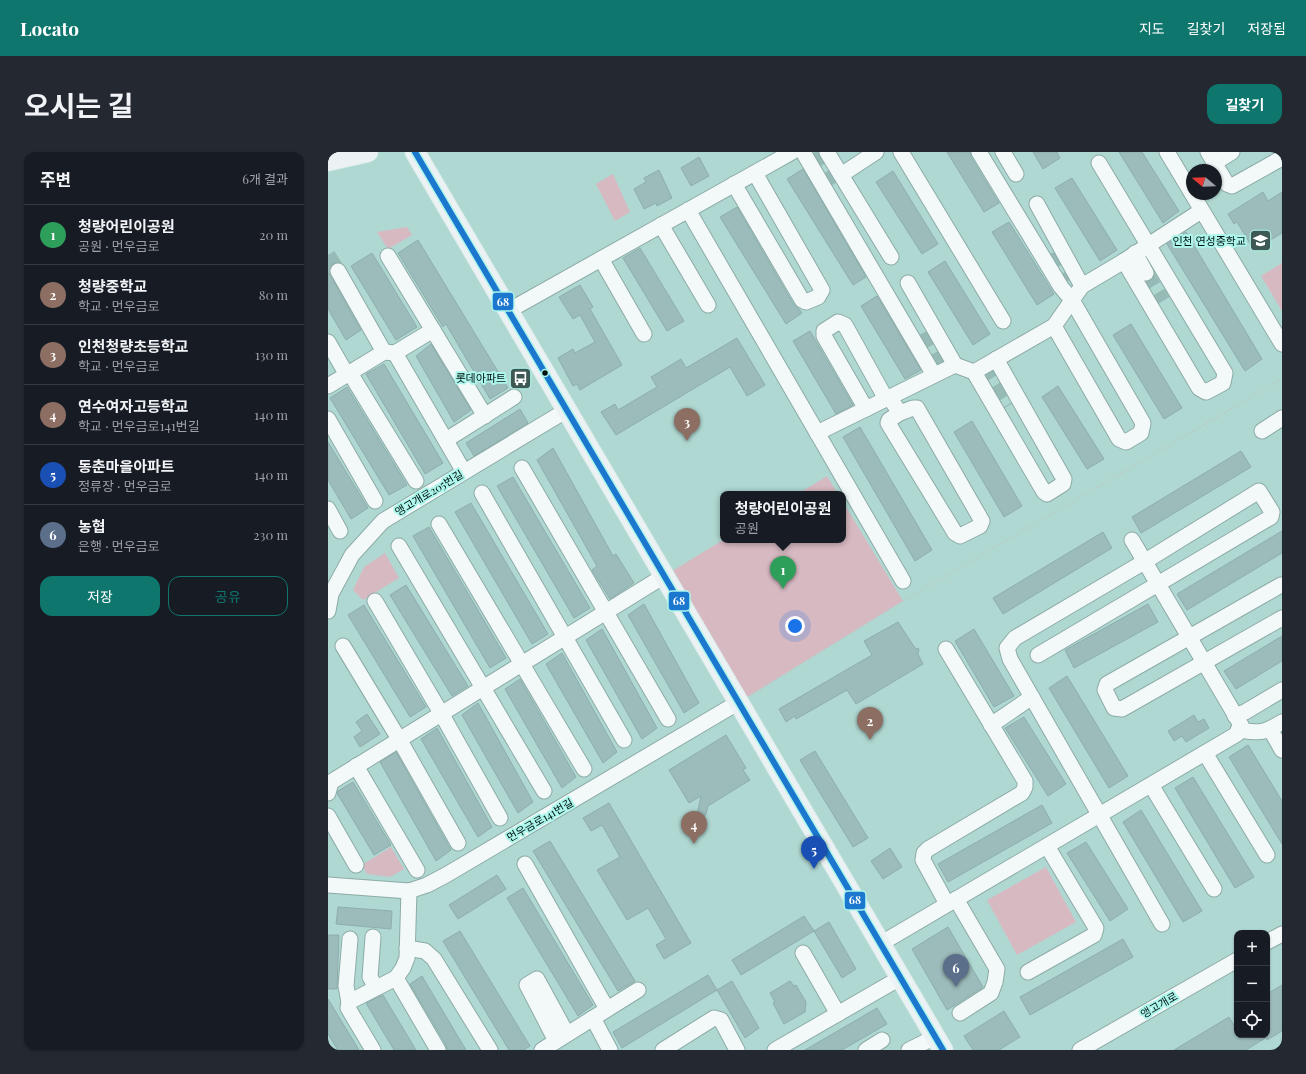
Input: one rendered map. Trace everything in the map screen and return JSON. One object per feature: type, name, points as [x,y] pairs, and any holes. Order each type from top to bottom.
[{"type":"main road","points":[[328,160],[337,152]]},
{"type":"main road","points":[[328,160],[368,152]]},
{"type":"main road","points":[[415,152],[939,1043]]},
{"type":"street","points":[[508,311],[792,152]]},
{"type":"street","points":[[803,152],[934,375]]},
{"type":"street","points":[[827,152],[891,256]]},
{"type":"street","points":[[841,175],[876,152]]},
{"type":"street","points":[[901,152],[1003,322]]},
{"type":"street","points":[[979,152],[1061,288],[1072,300],[1142,423],[1141,433],[1126,442],[1119,439],[1054,326]]},
{"type":"street","points":[[1002,152],[1016,174]]},
{"type":"street","points":[[1167,152],[1282,344]]},
{"type":"street","points":[[1232,152],[1211,157],[1227,184],[1232,186],[1282,158]]},
{"type":"street","points":[[1099,163],[1135,253],[1199,388],[1206,392],[1223,383],[1225,373],[1135,253]]},
{"type":"street","points":[[734,184],[802,300],[806,302],[818,297],[822,290],[755,173]]},
{"type":"street","points":[[1037,204],[1082,286]]},
{"type":"street","points":[[688,210],[903,581]]},
{"type":"street","points":[[974,372],[1054,326],[1082,286],[1202,211]]},
{"type":"street","points":[[661,225],[708,305]]},
{"type":"street","points":[[1135,253],[1146,273]]},
{"type":"street","points":[[388,256],[485,416]]},
{"type":"street","points":[[600,259],[644,334]]},
{"type":"street","points":[[338,271],[446,440],[464,472]]},
{"type":"street","points":[[1068,281],[1072,300]]},
{"type":"street","points":[[908,283],[955,365],[974,372],[1044,492],[1047,494],[1063,484],[1064,479],[996,359]]},
{"type":"street","points":[[866,409],[824,336],[824,331],[838,322],[845,325],[888,398],[900,413]]},
{"type":"street","points":[[328,386],[433,330]]},
{"type":"street","points":[[328,342],[416,481]]},
{"type":"street","points":[[817,433],[955,365]]},
{"type":"street","points":[[446,440],[514,397]]},
{"type":"street","points":[[917,408],[982,521],[980,526],[960,536],[955,534],[888,423],[889,420],[900,413],[917,408]]},
{"type":"street","name":"앵고개로205번길","points":[[328,611],[331,594],[352,555],[383,521],[567,410]]},
{"type":"street","points":[[1262,431],[1282,418]]},
{"type":"street","points":[[328,419],[375,501]]},
{"type":"street","points":[[522,468],[668,719]]},
{"type":"street","points":[[1038,655],[1271,517],[1272,512],[1259,491],[1144,562],[1015,638],[1007,648],[1010,659],[1162,924]]},
{"type":"street","points":[[482,494],[624,740]]},
{"type":"street","points":[[328,509],[340,531]]},
{"type":"street","points":[[439,524],[584,769]]},
{"type":"street","points":[[880,944],[1237,734],[1237,723],[1204,663],[1132,540]]},
{"type":"street","points":[[399,546],[544,791]]},
{"type":"street","points":[[328,793],[328,787],[331,782],[664,576]]},
{"type":"street","points":[[1282,585],[1107,684],[1105,690],[1114,708],[1122,709],[1282,618]]},
{"type":"street","points":[[375,601],[441,713],[500,818]]},
{"type":"street","points":[[344,646],[399,739],[458,844]]},
{"type":"street","points":[[946,649],[1025,781],[1025,787],[1022,793],[928,848],[924,853],[923,860],[997,969],[995,982],[991,993],[960,1013]]},
{"type":"street","points":[[1237,723],[1246,712],[1282,690]]},
{"type":"street","points":[[991,725],[1032,697]]},
{"type":"street","name":"먼우금로141번길","points":[[328,884],[409,891],[426,885],[446,875],[739,702]]},
{"type":"street","points":[[1237,723],[1259,733],[1276,726],[1282,750]]},
{"type":"street","points":[[1206,753],[1267,855]]},
{"type":"street","points":[[356,766],[417,870]]},
{"type":"street","points":[[1151,785],[1214,889]]},
{"type":"street","points":[[328,816],[356,865]]},
{"type":"street","points":[[1028,972],[1094,935],[1096,928],[1047,846]]},
{"type":"street","points":[[525,864],[607,1009]]},
{"type":"street","points":[[350,1002],[396,978],[403,968],[407,958],[409,891]]},
{"type":"street","points":[[1270,940],[1282,934]]},
{"type":"street","points":[[373,937],[370,978],[376,988]]},
{"type":"street","points":[[350,939],[346,986],[350,1002],[348,1008],[373,1050]]},
{"type":"street","points":[[407,948],[425,951],[434,959],[490,1050]]},
{"type":"street","points":[[803,953],[838,1014]]},
{"type":"street","name":"앵고개로","points":[[1080,1050],[1234,962]]},
{"type":"street","points":[[396,978],[438,1050]]},
{"type":"street","points":[[775,1050],[900,978]]},
{"type":"street","points":[[542,1050],[638,990]]},
{"type":"street","points":[[593,1018],[610,1050]]},
{"type":"street","points":[[663,1050],[714,1018],[721,1020],[737,1050]]},
{"type":"street","points":[[866,1050],[882,1040]]},
{"type":"street","points":[[909,1050],[939,1043]]},
{"type":"path","points":[[739,702],[903,602],[1282,379]]},
{"type":"shaded area","points":[[613,174],[630,212],[615,221],[596,184]]},
{"type":"shaded area","points":[[407,227],[412,235],[388,249],[377,232]]},
{"type":"shaded area","points":[[1282,263],[1282,311],[1261,276]]},
{"type":"shaded area","points":[[827,476],[836,491],[803,491]]},
{"type":"shaded area","points":[[846,507],[903,601],[739,702],[664,576],[720,542],[846,543]]},
{"type":"shaded area","points":[[385,553],[399,578],[363,600],[353,590],[364,567]]},
{"type":"shaded area","points":[[391,847],[404,869],[390,877],[367,874],[362,865]]},
{"type":"shaded area","points":[[1046,867],[1076,922],[1017,955],[987,900]]},
{"type":"building","points":[[947,152],[970,152],[971,157],[999,203],[984,212]]},
{"type":"building","points":[[1033,152],[1057,152],[1060,158],[1043,169]]},
{"type":"building","points":[[1119,152],[1142,152],[1179,211],[1163,223]]},
{"type":"building","points":[[699,157],[709,176],[691,186],[681,168]]},
{"type":"building","points":[[803,169],[866,277],[853,285],[787,179]]},
{"type":"building","points":[[659,170],[672,198],[657,206],[656,203],[644,209],[634,189],[646,182],[644,178]]},
{"type":"building","points":[[893,171],[938,244],[922,254],[876,182]]},
{"type":"building","points":[[1072,178],[1117,250],[1100,261],[1055,188]]},
{"type":"building","points":[[1263,192],[1268,201],[1282,192],[1282,233],[1254,250],[1237,222],[1234,224],[1228,214]]},
{"type":"building","points":[[737,207],[794,305],[802,313],[786,324],[720,217]]},
{"type":"building","points":[[1009,222],[1054,294],[1037,305],[992,232]]},
{"type":"building","points":[[1186,232],[1262,359],[1245,371],[1167,244]]},
{"type":"building","points":[[418,240],[508,388],[490,399],[446,324],[443,327],[398,253]]},
{"type":"building","points":[[640,248],[684,321],[667,331],[623,258]]},
{"type":"building","points":[[372,253],[417,327],[396,340],[351,266]]},
{"type":"building","points":[[945,261],[990,334],[973,345],[928,272]]},
{"type":"building","points":[[328,271],[361,330],[346,340],[328,309]]},
{"type":"building","points":[[580,285],[593,307],[590,309],[622,365],[580,390],[577,384],[573,386],[558,358],[573,349],[575,353],[595,342],[580,315],[573,319],[559,297]]},
{"type":"building","points":[[877,296],[921,370],[905,379],[861,306]]},
{"type":"building","points":[[1131,324],[1182,408],[1164,419],[1113,335]]},
{"type":"building","points":[[810,331],[853,405],[836,414],[793,341]]},
{"type":"building","points":[[737,338],[765,385],[747,396],[730,367],[616,435],[601,412],[615,404],[618,410],[657,387],[651,377],[681,359],[686,368]]},
{"type":"building","points":[[431,344],[471,410],[454,422],[416,356]]},
{"type":"building","points":[[384,364],[443,463],[425,474],[366,374]]},
{"type":"building","points":[[1058,386],[1104,459],[1087,469],[1042,397]]},
{"type":"building","points":[[347,387],[407,485],[389,495],[330,398]]},
{"type":"building","points":[[520,409],[528,423],[474,456],[466,443]]},
{"type":"building","points":[[972,421],[1022,506],[1004,517],[954,432]]},
{"type":"building","points":[[860,427],[932,550],[915,561],[843,437]]},
{"type":"building","points":[[328,442],[368,508],[351,519],[328,480]]},
{"type":"building","points":[[553,448],[613,556],[616,554],[634,583],[610,599],[592,570],[597,566],[537,460]]},
{"type":"building","points":[[1241,451],[1251,467],[1141,533],[1132,517]]},
{"type":"building","points":[[513,477],[590,608],[574,618],[497,486]]},
{"type":"building","points":[[471,503],[548,634],[532,644],[455,512]]},
{"type":"building","points":[[429,527],[506,658],[490,668],[413,536]]},
{"type":"building","points":[[1282,531],[1282,553],[1187,610],[1177,594]]},
{"type":"building","points":[[1103,532],[1112,548],[1003,614],[993,598]]},
{"type":"building","points":[[406,585],[468,686],[452,696],[390,595]]},
{"type":"building","points":[[644,604],[699,703],[684,713],[628,615]]},
{"type":"building","points":[[1148,604],[1158,622],[1074,668],[1065,650]]},
{"type":"building","points":[[364,605],[426,707],[410,717],[348,615]]},
{"type":"building","points":[[898,622],[915,648],[919,649],[918,654],[923,664],[856,704],[847,690],[796,719],[795,716],[786,722],[779,709],[872,655],[864,641]]},
{"type":"building","points":[[602,629],[657,728],[642,739],[586,640]]},
{"type":"building","points":[[974,629],[1014,696],[994,707],[955,641]]},
{"type":"building","points":[[1282,636],[1282,661],[1236,689],[1224,671]]},
{"type":"building","points":[[562,653],[617,752],[603,763],[546,664]]},
{"type":"building","points":[[1067,676],[1128,776],[1109,788],[1049,688]]},
{"type":"building","points":[[520,679],[576,777],[562,788],[505,689]]},
{"type":"building","points":[[478,703],[533,802],[518,813],[462,715]]},
{"type":"building","points":[[367,714],[380,734],[360,747],[354,737],[362,731],[356,722]]},
{"type":"building","points":[[1194,715],[1198,722],[1204,719],[1209,728],[1186,742],[1182,736],[1174,741],[1168,731]]},
{"type":"building","points":[[1024,717],[1066,784],[1048,796],[1005,728]]},
{"type":"building","points":[[437,728],[492,827],[478,837],[421,739]]},
{"type":"building","points":[[726,735],[746,768],[743,770],[750,780],[708,806],[706,814],[694,828],[701,796],[689,803],[669,770]]},
{"type":"building","points":[[1248,745],[1282,801],[1282,844],[1229,757]]},
{"type":"building","points":[[815,751],[868,838],[853,847],[800,760]]},
{"type":"building","points":[[396,752],[451,850],[436,861],[380,762]]},
{"type":"building","points":[[1193,777],[1254,877],[1235,888],[1175,788]]},
{"type":"building","points":[[353,782],[391,845],[374,855],[337,793]]},
{"type":"building","points":[[609,803],[691,943],[664,959],[656,945],[666,939],[648,908],[627,920],[597,870],[620,857],[602,825],[591,831],[583,818]]},
{"type":"building","points":[[1042,805],[1052,823],[948,882],[938,864]]},
{"type":"building","points":[[1141,810],[1202,911],[1183,922],[1123,822]]},
{"type":"building","points":[[550,841],[635,981],[618,991],[533,851]]},
{"type":"building","points":[[1086,842],[1128,909],[1110,921],[1067,853]]},
{"type":"building","points":[[890,848],[902,867],[883,879],[871,861]]},
{"type":"building","points":[[497,875],[506,889],[458,919],[449,905]]},
{"type":"building","points":[[523,888],[593,1005],[578,1016],[507,898]]},
{"type":"building","points":[[338,907],[392,911],[391,929],[336,924]]},
{"type":"building","points":[[804,916],[814,931],[741,975],[732,960]]},
{"type":"building","points":[[829,922],[856,969],[842,978],[814,931]]},
{"type":"building","points":[[948,927],[983,987],[947,1010],[912,949]]},
{"type":"building","points":[[460,931],[530,1046],[524,1050],[509,1050],[443,941]]},
{"type":"building","points":[[328,935],[339,935],[337,989],[328,989]]},
{"type":"building","points":[[1123,939],[1133,957],[1030,1015],[1020,997]]},
{"type":"building","points":[[708,975],[717,990],[622,1048],[613,1032]]},
{"type":"building","points":[[422,976],[466,1050],[447,1050],[446,1045],[410,984]]},
{"type":"building","points":[[732,981],[759,1028],[745,1038],[717,990]]},
{"type":"building","points":[[790,981],[794,986],[796,985],[806,1002],[805,1012],[784,1024],[773,1003],[775,1002],[770,993]]},
{"type":"building","points":[[1282,985],[1282,1031],[1267,1040],[1267,1038],[1270,1038],[1270,992]]},
{"type":"building","points":[[383,995],[416,1050],[394,1050],[366,1003]]},
{"type":"building","points":[[328,999],[359,1050],[338,1050],[328,1034]]},
{"type":"building","points":[[877,1008],[887,1024],[842,1050],[805,1050]]},
{"type":"building","points":[[1004,1011],[1020,1037],[999,1050],[973,1050],[964,1036]]},
{"type":"building","points":[[1229,1017],[1234,1025],[1234,1038],[1265,1038],[1246,1050],[1174,1050]]},
{"type":"tunnel","points":[[815,152],[834,184]]},
{"type":"tunnel","points":[[1052,253],[1068,281]]},
{"type":"tunnel","points":[[328,255],[338,271]]},
{"type":"tunnel","points":[[1146,273],[1163,301]]},
{"type":"tunnel","points":[[923,333],[943,370]]},
{"type":"tunnel","points":[[983,366],[1008,406]]},
{"type":"transit line","name":"68","points":[[415,152],[943,1050]]},
{"type":"place","name":"인천 연성중학교","points":[[1261,241]]},
{"type":"place","name":"롯데아파트","points":[[521,378]]},
{"type":"place","name":"인천청량초등학교","points":[[687,441]]},
{"type":"place","name":"청량어린이공원","points":[[783,589]]},
{"type":"place","name":"청량중학교","points":[[870,740]]},
{"type":"place","name":"연수여자고등학교","points":[[694,844]]},
{"type":"place","name":"동춘마을아파트","points":[[814,869]]},
{"type":"place","name":"농협","points":[[956,987]]}]
